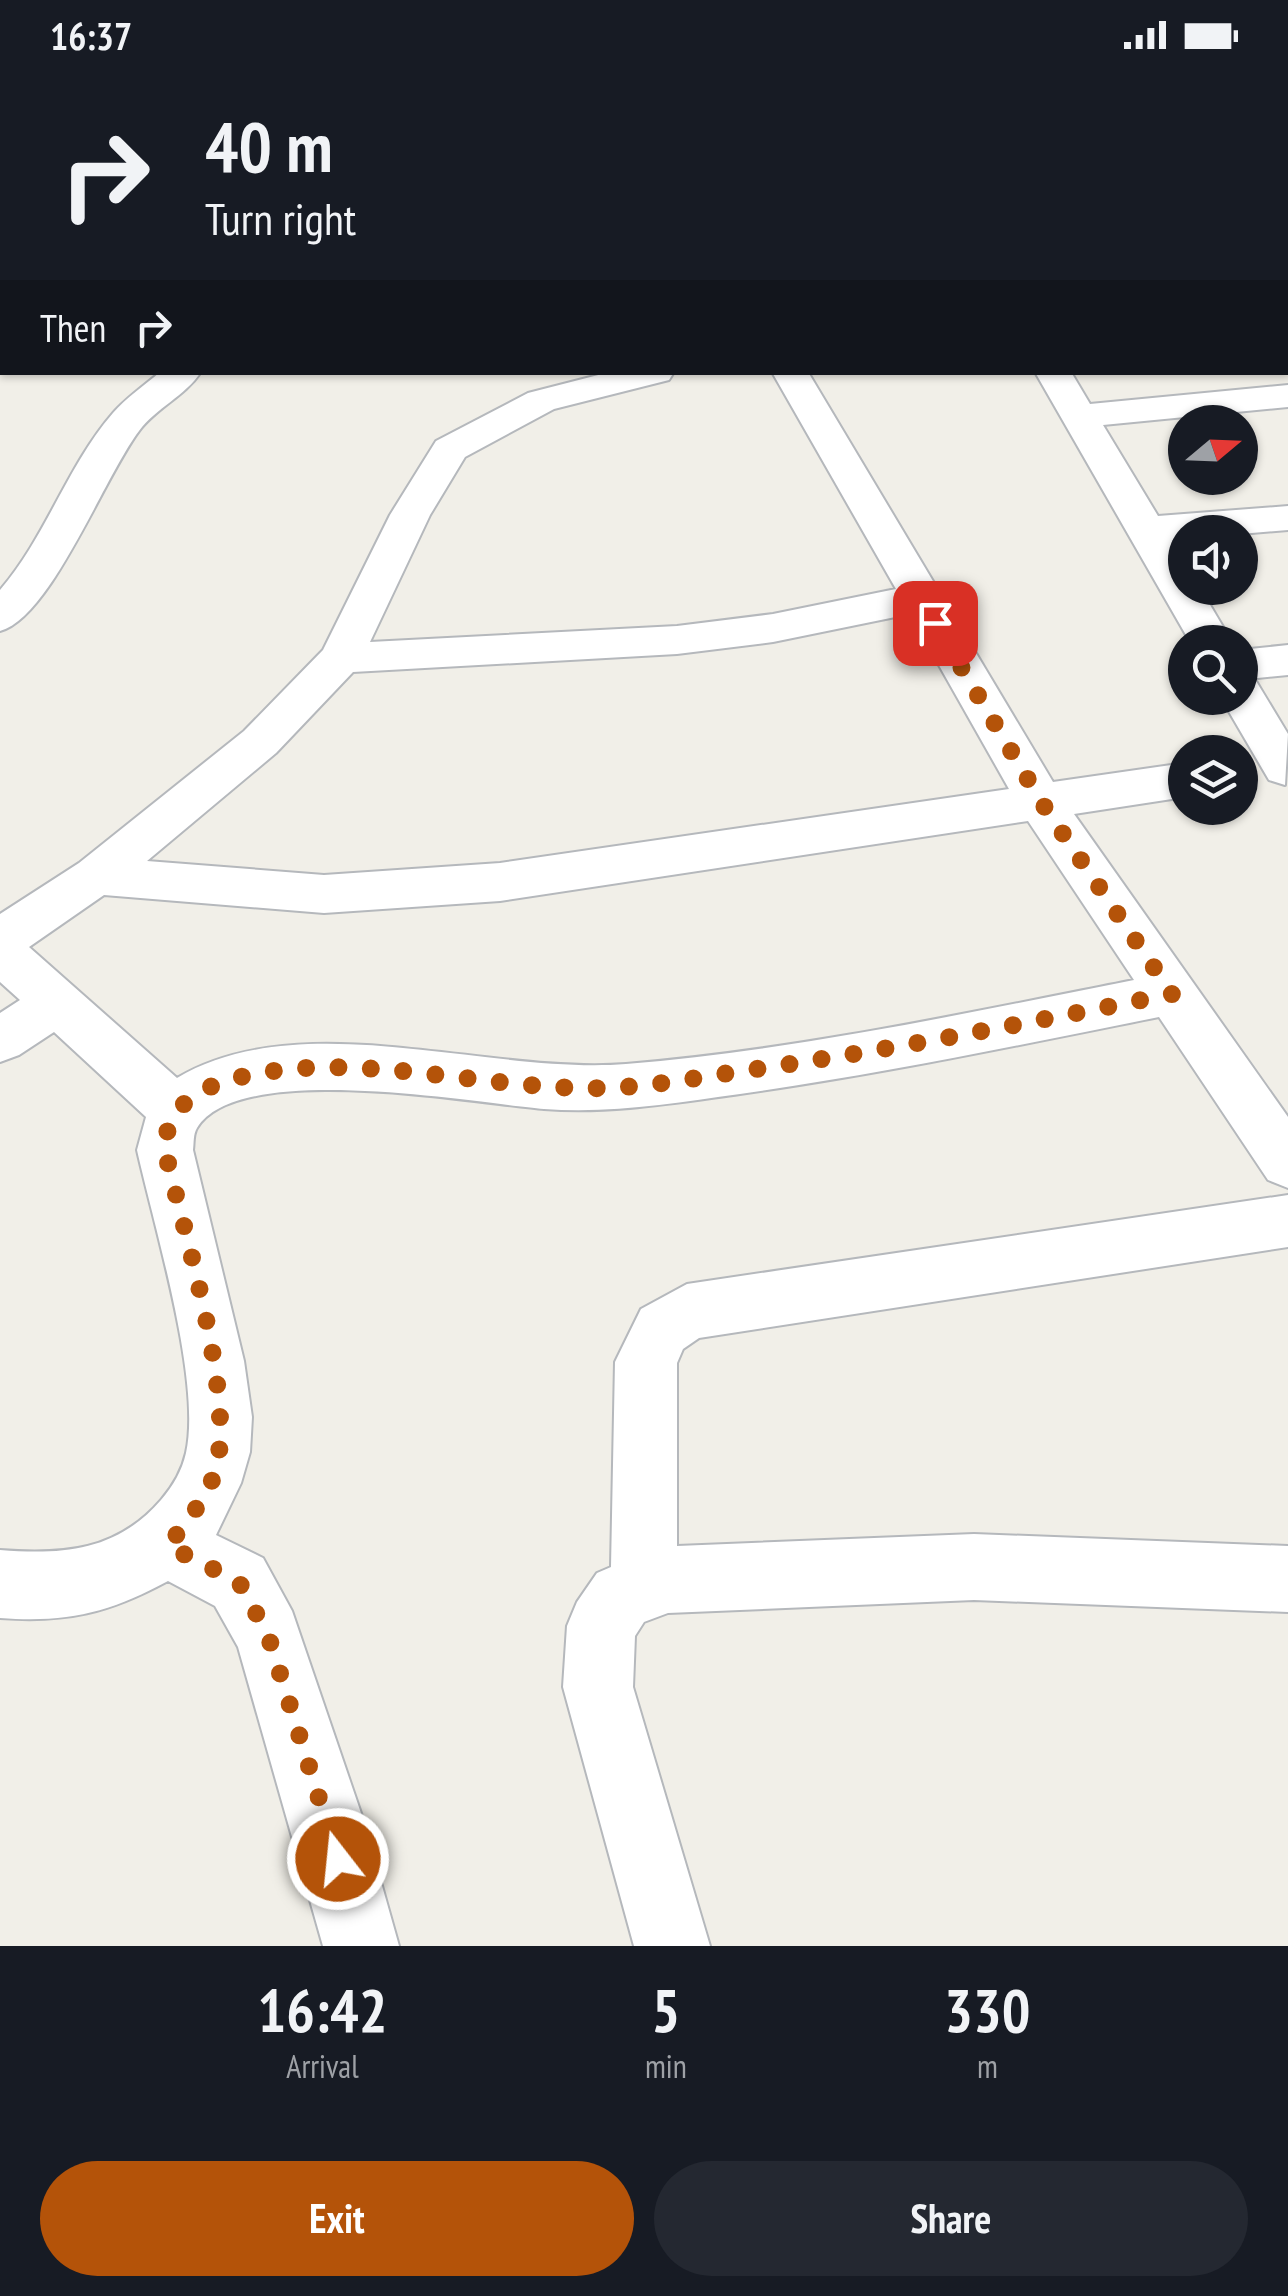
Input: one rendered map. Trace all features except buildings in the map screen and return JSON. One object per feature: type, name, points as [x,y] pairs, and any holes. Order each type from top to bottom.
[{"type":"street","points":[[0,618],[37,574],[87,480],[127,420],[180,375]]},
{"type":"street","points":[[0,940],[96,876],[260,742],[340,658],[410,515],[450,449],[540,401],[644,375]]},
{"type":"street","points":[[644,1589],[646,1362],[662,1329],[687,1312],[1288,1218],[1284,1158],[1042,803],[792,375]]},
{"type":"street","points":[[1054,375],[1201,625]]},
{"type":"street","points":[[1078,416],[1288,396]]},
{"type":"street","points":[[1145,530],[1288,518]]},
{"type":"street","points":[[340,658],[677,640],[773,628],[920,598]]},
{"type":"street","points":[[1258,663],[1288,660]]},
{"type":"street","points":[[1249,715],[1271,769]]},
{"type":"street","points":[[96,876],[324,894],[500,882],[1168,783]]},
{"type":"street","points":[[0,951],[175,1110]]},
{"type":"street","points":[[0,1584],[54,1587],[111,1576],[168,1546],[194,1512],[215,1474],[221,1420],[216,1373],[165,1150],[165,1130],[175,1110],[215,1085],[268,1072],[424,1070],[518,1086],[609,1088],[894,1049],[1172,994]]},
{"type":"street","points":[[0,1040],[57,1002]]},
{"type":"street","points":[[168,1546],[239,1582],[268,1635],[361,1946]]},
{"type":"street","points":[[672,1946],[598,1686],[600,1626],[621,1597],[668,1580],[974,1567],[1288,1579]]},
{"type":"route","points":[[338,1859],[268,1635],[239,1582],[168,1546],[194,1512],[215,1474],[221,1420],[216,1373],[165,1150],[165,1130],[175,1110],[194,1095],[215,1085],[268,1072],[424,1070],[518,1086],[609,1088],[894,1049],[1172,994],[1042,803],[935,623]]}]
